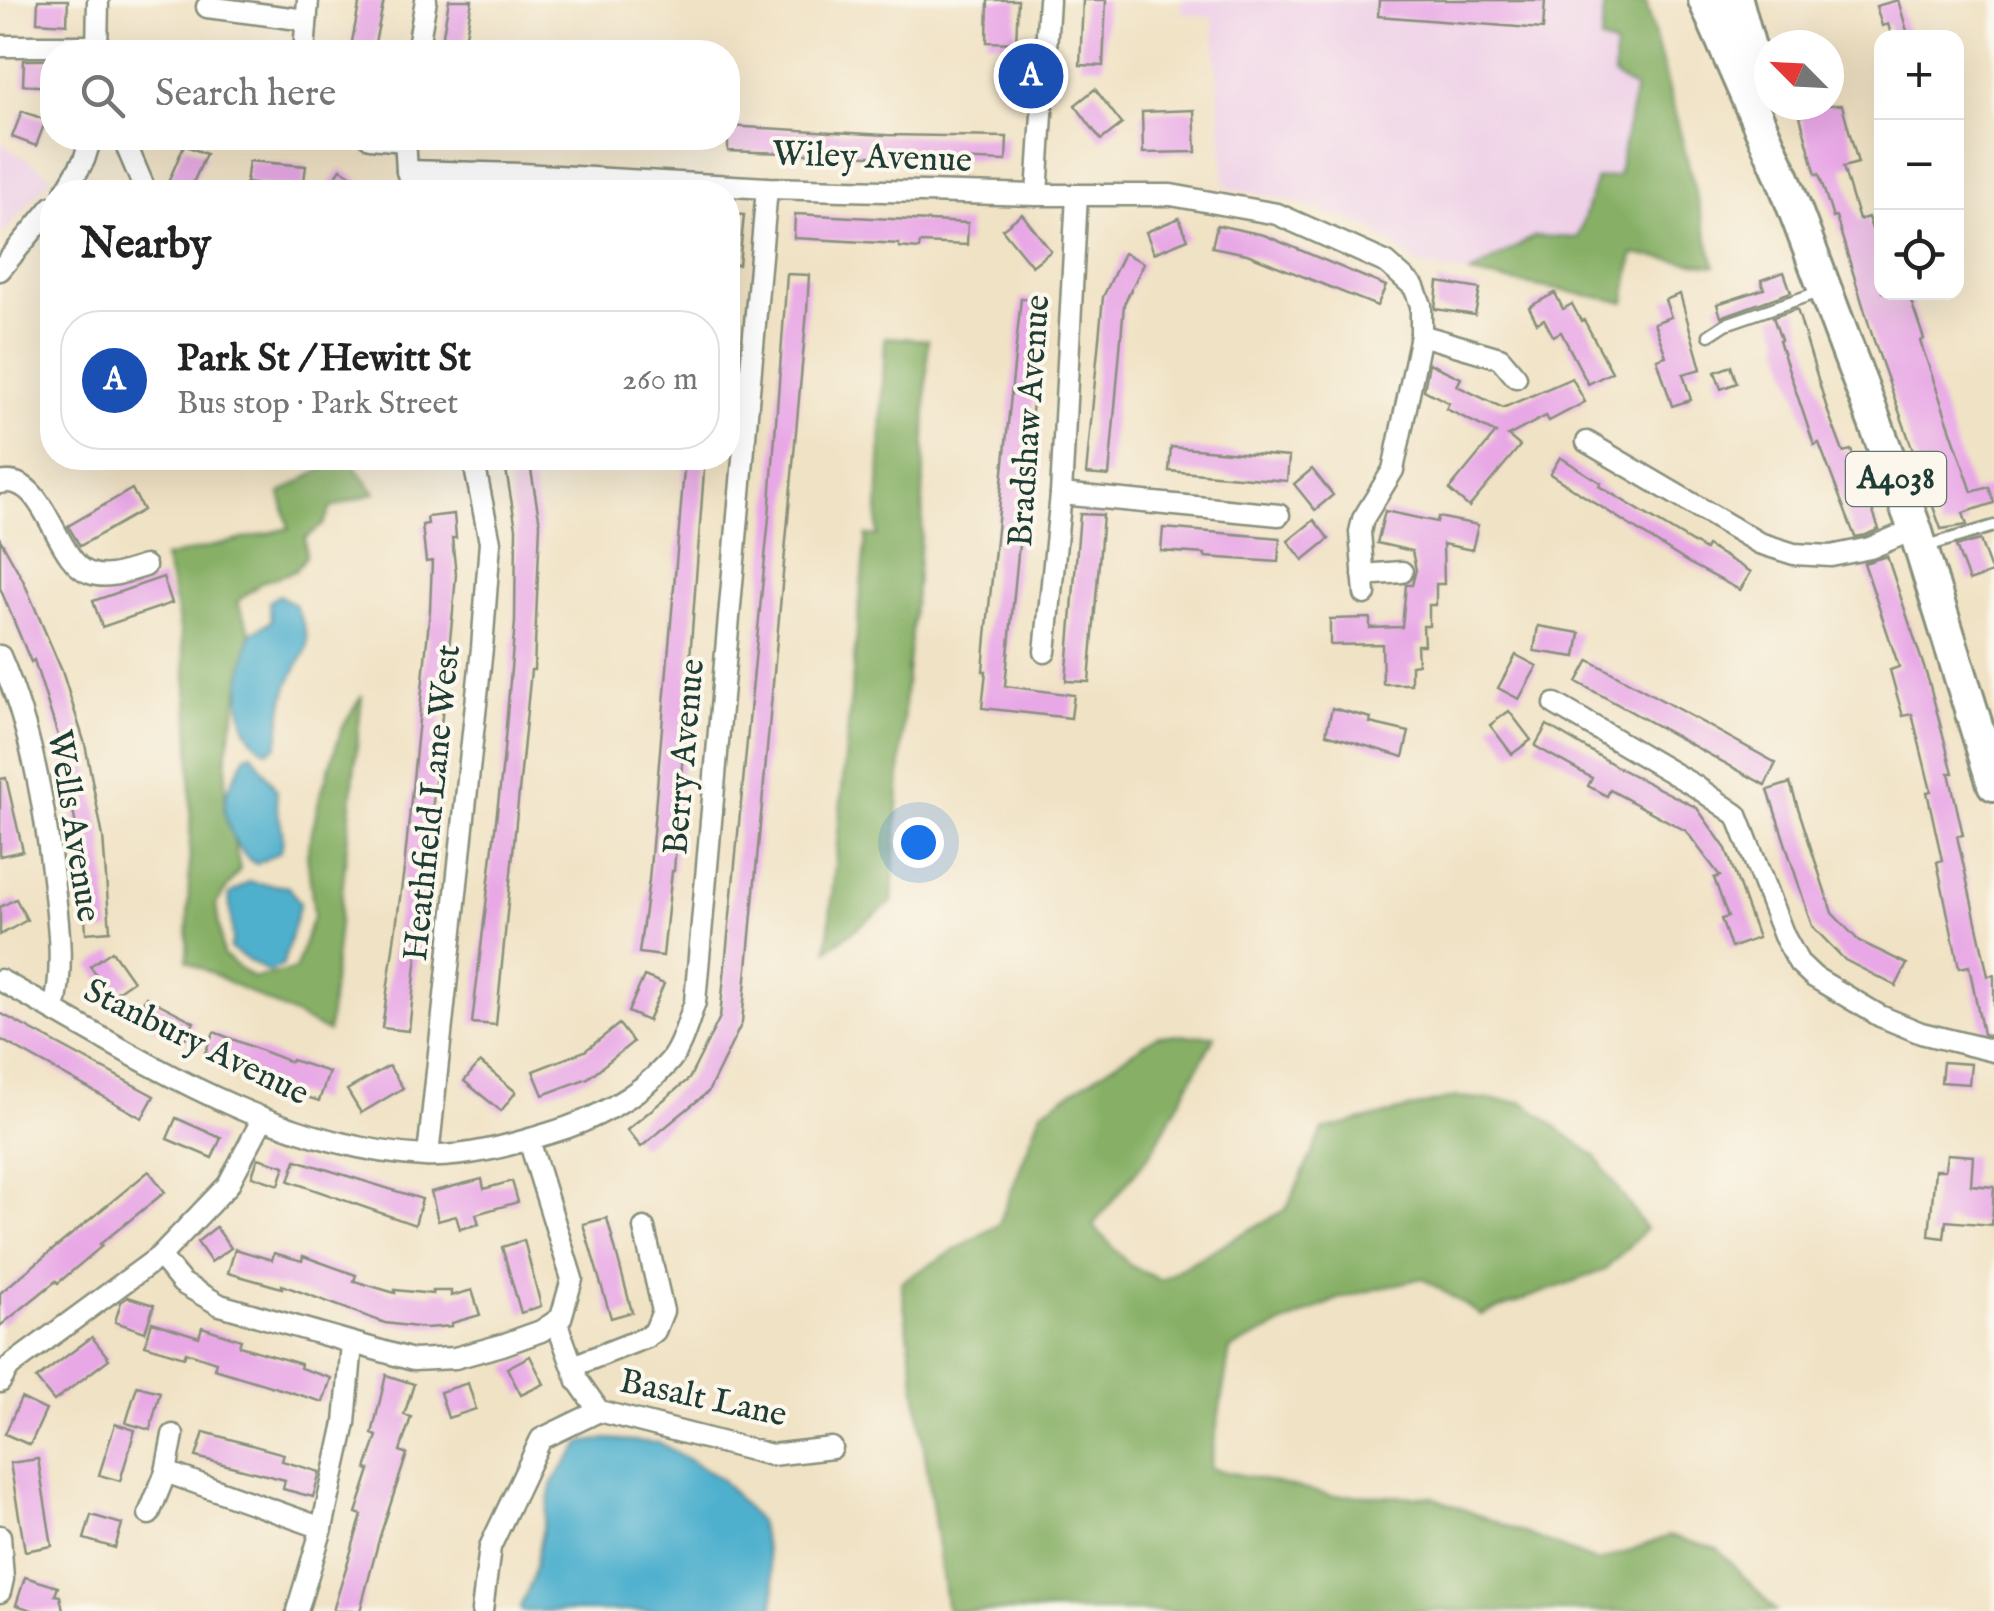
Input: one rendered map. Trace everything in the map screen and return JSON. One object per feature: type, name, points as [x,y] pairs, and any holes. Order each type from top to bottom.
[{"type":"main road","name":"A4038","points":[[1705,0],[1783,178],[1918,538],[1994,784]]},
{"type":"main road","name":"A4038","points":[[1736,0],[1783,178]]},
{"type":"street","points":[[97,40],[98,0]]},
{"type":"street","points":[[419,40],[426,0]]},
{"type":"street","points":[[1037,195],[1050,0]]},
{"type":"street","points":[[207,7],[307,10],[305,40]]},
{"type":"street","points":[[0,46],[40,47]]},
{"type":"street","points":[[72,180],[88,150]]},
{"type":"street","points":[[128,150],[141,180]]},
{"type":"street","points":[[405,150],[409,180]]},
{"type":"street","name":"Wiley Avenue","points":[[406,171],[627,180]]},
{"type":"street","name":"Wiley Avenue","points":[[740,186],[1037,195],[1171,194],[1277,214],[1386,262],[1414,287],[1421,305],[1421,335]]},
{"type":"street","name":"Berry Avenue","points":[[428,1156],[530,1140],[572,1127],[630,1095],[670,1062],[695,1002],[767,188]]},
{"type":"street","name":"Bradshaw Avenue","points":[[1046,652],[1061,494],[1076,195]]},
{"type":"street","points":[[0,270],[40,222]]},
{"type":"street","points":[[1402,572],[1364,585],[1360,532],[1393,470],[1421,335],[1500,358],[1516,377]]},
{"type":"street","points":[[1587,442],[1759,543],[1794,554],[1831,556],[1918,538]]},
{"type":"street","name":"Heathfield Lane West","points":[[428,1156],[490,542],[475,470]]},
{"type":"street","points":[[0,484],[16,483],[28,490],[74,564],[89,573],[106,576],[145,566]]},
{"type":"street","points":[[1061,494],[1279,515]]},
{"type":"street","name":"Wells Avenue","points":[[0,656],[24,722],[45,811],[58,924],[59,990],[54,1010]]},
{"type":"street","points":[[1555,704],[1737,815],[1784,936],[1799,962],[1814,977],[1880,1016],[1921,1033],[1994,1051]]},
{"type":"street","name":"Stanbury Avenue","points":[[0,980],[167,1072],[292,1130],[371,1150],[428,1156]]},
{"type":"street","points":[[0,1382],[9,1367],[160,1256],[228,1185],[263,1118]]},
{"type":"street","points":[[160,1256],[182,1283],[220,1305],[413,1360],[455,1358],[502,1345],[562,1318],[572,1278],[530,1140]]},
{"type":"street","points":[[572,1366],[647,1337],[660,1322],[663,1311],[644,1228]]},
{"type":"street","name":"Basalt Lane","points":[[556,1322],[578,1381],[598,1411],[771,1455],[832,1448]]},
{"type":"street","points":[[297,1611],[322,1528],[346,1423],[352,1343]]},
{"type":"street","points":[[482,1611],[490,1547],[542,1438],[598,1411]]},
{"type":"street","points":[[149,1514],[166,1472],[173,1435]]},
{"type":"street","points":[[166,1472],[322,1528]]},
{"type":"street","points":[[0,1536],[4,1579],[0,1592]]},
{"type":"lane","points":[[1708,335],[1726,324],[1825,290]]},
{"type":"lane","points":[[1918,538],[1994,526]]},
{"type":"shaded area","points":[[1182,0],[1646,0],[1715,266],[1633,254],[1625,302],[1418,265],[1369,227],[1300,203],[1225,187],[1213,18],[1181,13]]},
{"type":"shaded area","points":[[0,142],[52,176],[40,180],[40,190],[0,237]]},
{"type":"green space","points":[[1646,2],[1715,266],[1633,254],[1625,302],[1470,274],[1535,236],[1578,238],[1596,179],[1618,176],[1635,89],[1614,76],[1615,46],[1601,41],[1604,5]]},
{"type":"green space","points":[[885,337],[928,340],[922,529],[905,693],[892,902],[827,950],[866,535],[877,536]]},
{"type":"green space","points":[[321,470],[357,470],[375,493],[331,508],[323,525],[305,538],[306,556],[295,571],[262,582],[237,602],[251,633],[227,750],[225,801],[240,869],[216,904],[223,955],[253,978],[295,970],[314,914],[307,854],[319,800],[342,728],[362,695],[328,1032],[187,961],[189,707],[176,607],[164,558],[289,528],[280,493]]},
{"type":"green space","points":[[1158,1035],[1215,1036],[1151,1153],[1093,1225],[1129,1265],[1160,1280],[1286,1209],[1323,1130],[1456,1097],[1523,1102],[1596,1157],[1646,1229],[1605,1270],[1481,1315],[1422,1278],[1340,1298],[1230,1349],[1210,1468],[1329,1495],[1432,1497],[1598,1562],[1669,1536],[1718,1549],[1776,1611],[947,1611],[901,1282],[999,1224],[1041,1112]]},
{"type":"water","points":[[279,595],[295,605],[307,643],[285,696],[277,746],[267,751],[246,728],[241,681],[251,633],[271,621],[269,602]]},
{"type":"water","points":[[252,753],[277,791],[282,833],[281,851],[257,864],[238,846],[225,809],[231,783],[246,755]]},
{"type":"water","points":[[249,882],[289,887],[300,903],[283,964],[269,972],[230,949],[233,939],[229,895]]},
{"type":"water","points":[[607,1439],[660,1443],[721,1479],[759,1522],[775,1587],[773,1611],[521,1611],[532,1580],[553,1481],[582,1443]]},
{"type":"building","points":[[38,0],[68,0],[67,24],[37,22]]},
{"type":"building","points":[[360,0],[384,0],[376,40],[352,40]]},
{"type":"building","points":[[449,0],[472,0],[465,40],[442,40]]},
{"type":"building","points":[[988,0],[1018,0],[1016,43],[987,42]]},
{"type":"building","points":[[1083,0],[1106,0],[1103,66],[1080,65]]},
{"type":"building","points":[[1379,0],[1545,0],[1543,29],[1378,16]]},
{"type":"building","points":[[1898,0],[1907,30],[1882,26],[1876,6]]},
{"type":"building","points":[[24,60],[40,60],[40,86],[23,85]]},
{"type":"building","points":[[1095,89],[1122,124],[1101,140],[1075,105]]},
{"type":"building","points":[[1194,110],[1196,152],[1143,153],[1142,112]]},
{"type":"building","points":[[22,111],[40,118],[36,146],[12,137]]},
{"type":"building","points":[[1844,112],[1858,163],[1843,167],[1859,220],[1868,217],[1874,235],[1874,300],[1911,300],[1924,339],[1920,341],[1972,492],[1989,487],[1994,503],[1963,513],[1967,525],[1941,529],[1873,338],[1836,217],[1833,218],[1819,174],[1816,175],[1801,120],[1844,120]]},
{"type":"building","points":[[740,127],[1007,137],[1006,161],[728,151],[740,150]]},
{"type":"building","points":[[182,150],[206,154],[194,180],[169,180]]},
{"type":"building","points":[[249,161],[306,166],[304,180],[246,180]]},
{"type":"building","points":[[341,169],[358,180],[333,180]]},
{"type":"building","points":[[795,214],[968,223],[967,245],[920,243],[919,249],[899,244],[794,238]]},
{"type":"building","points":[[1022,214],[1051,251],[1032,266],[1002,229]]},
{"type":"building","points":[[740,215],[744,215],[740,255]]},
{"type":"building","points":[[1179,218],[1188,239],[1154,253],[1146,232]]},
{"type":"building","points":[[1217,225],[1264,235],[1386,286],[1377,306],[1247,254],[1212,247]]},
{"type":"building","points":[[1124,253],[1144,263],[1124,304],[1109,476],[1086,474],[1103,297]]},
{"type":"building","points":[[1784,272],[1791,292],[1721,317],[1717,304],[1764,289],[1761,280]]},
{"type":"building","points":[[787,274],[809,275],[807,311],[742,1023],[708,1092],[641,1147],[627,1130],[689,1079],[720,1017],[769,517]]},
{"type":"building","points":[[1438,282],[1480,289],[1475,315],[1435,309]]},
{"type":"building","points":[[1555,293],[1563,309],[1572,304],[1584,320],[1612,372],[1588,384],[1561,332],[1553,336],[1544,319],[1537,323],[1529,307]]},
{"type":"building","points":[[1680,294],[1701,369],[1683,374],[1691,400],[1672,406],[1657,359],[1666,356],[1654,323],[1671,317],[1665,300]]},
{"type":"building","points":[[1021,298],[1043,300],[1005,686],[1074,695],[1071,718],[982,708]]},
{"type":"building","points":[[1797,309],[1828,412],[1843,452],[1851,450],[1879,529],[1866,535],[1855,537],[1819,443],[1814,445],[1779,341],[1773,317]]},
{"type":"building","points":[[1429,363],[1461,378],[1457,386],[1503,408],[1572,378],[1585,402],[1508,436],[1520,446],[1469,507],[1449,490],[1496,433],[1446,409],[1449,403],[1424,390]]},
{"type":"building","points":[[1731,366],[1737,383],[1721,389],[1715,372]]},
{"type":"building","points":[[1171,447],[1289,457],[1287,481],[1169,471]]},
{"type":"building","points":[[1560,457],[1601,483],[1599,486],[1705,550],[1707,546],[1751,572],[1740,590],[1687,562],[1550,474]]},
{"type":"building","points":[[1312,469],[1333,495],[1315,510],[1294,484]]},
{"type":"building","points":[[506,470],[531,470],[540,524],[534,670],[496,1025],[472,1023],[503,762],[515,622],[516,528]]},
{"type":"building","points":[[684,470],[704,470],[674,871],[663,956],[639,953],[649,880]]},
{"type":"building","points":[[132,489],[143,510],[80,546],[68,526]]},
{"type":"building","points":[[1385,511],[1437,522],[1438,517],[1478,525],[1472,550],[1443,544],[1444,584],[1436,584],[1436,605],[1429,605],[1429,626],[1423,626],[1424,645],[1417,645],[1418,664],[1411,665],[1411,684],[1383,684],[1382,644],[1330,645],[1330,619],[1370,618],[1370,628],[1402,627],[1406,585],[1412,585],[1416,570],[1412,551],[1377,543]]},
{"type":"building","points":[[454,514],[453,611],[409,1031],[382,1028],[404,869],[430,610],[432,561],[426,562],[422,525],[428,524],[427,517]]},
{"type":"building","points":[[1080,514],[1103,515],[1089,682],[1066,681]]},
{"type":"building","points":[[1314,520],[1329,539],[1303,560],[1288,541]]},
{"type":"building","points":[[1163,528],[1280,538],[1278,562],[1161,551]]},
{"type":"building","points":[[0,539],[23,580],[62,671],[85,744],[103,837],[110,931],[86,933],[81,852],[67,764],[34,660],[31,662],[0,588]]},
{"type":"building","points":[[1980,540],[1992,573],[1969,581],[1956,546]]},
{"type":"building","points":[[1887,556],[1929,682],[1953,773],[1949,773],[1963,835],[1957,836],[1988,976],[1994,975],[1994,1037],[1983,1034],[1969,966],[1959,968],[1937,862],[1942,860],[1927,792],[1931,791],[1912,714],[1903,716],[1898,699],[1890,670],[1899,667],[1864,563]]},
{"type":"building","points":[[163,577],[172,603],[102,627],[93,601]]},
{"type":"building","points":[[1538,626],[1580,633],[1576,657],[1534,651]]},
{"type":"building","points":[[1516,655],[1537,666],[1519,699],[1498,688]]},
{"type":"building","points":[[1589,660],[1776,763],[1765,785],[1577,682]]},
{"type":"building","points":[[1332,708],[1371,718],[1370,723],[1409,732],[1403,757],[1326,734]]},
{"type":"building","points":[[1509,711],[1531,740],[1512,754],[1490,725]]},
{"type":"building","points":[[1547,725],[1697,808],[1726,849],[1758,938],[1731,948],[1721,919],[1728,917],[1714,878],[1720,876],[1686,831],[1610,790],[1607,796],[1588,786],[1592,778],[1535,746]]},
{"type":"building","points":[[6,778],[23,851],[0,856],[0,779]]},
{"type":"building","points":[[1790,783],[1832,913],[1859,941],[1907,964],[1896,986],[1845,960],[1812,926],[1768,790]]},
{"type":"building","points":[[16,899],[27,920],[0,935],[0,907]]},
{"type":"building","points":[[112,951],[133,981],[111,996],[90,966]]},
{"type":"building","points":[[644,976],[664,984],[648,1021],[628,1012]]},
{"type":"building","points":[[146,997],[194,1022],[183,1042],[135,1017]]},
{"type":"building","points":[[0,1013],[154,1096],[142,1118],[0,1039]]},
{"type":"building","points":[[619,1024],[633,1042],[588,1078],[543,1095],[533,1071],[585,1051]]},
{"type":"building","points":[[214,1032],[291,1062],[329,1072],[319,1101],[282,1089],[205,1053]]},
{"type":"building","points":[[480,1062],[516,1092],[501,1111],[464,1081]]},
{"type":"building","points":[[1943,1062],[1971,1064],[1969,1084],[1941,1082]]},
{"type":"building","points":[[389,1066],[403,1088],[361,1113],[347,1090]]},
{"type":"building","points":[[176,1118],[221,1138],[212,1158],[167,1139]]},
{"type":"building","points":[[1947,1154],[1973,1156],[1971,1185],[1994,1187],[1992,1225],[1946,1221],[1944,1238],[1929,1236],[1935,1170],[1945,1170]]},
{"type":"building","points":[[258,1158],[285,1166],[279,1185],[252,1176]]},
{"type":"building","points":[[296,1160],[422,1199],[415,1225],[289,1181]]},
{"type":"building","points":[[149,1171],[165,1192],[58,1283],[0,1326],[0,1293]]},
{"type":"building","points":[[482,1179],[484,1189],[512,1181],[518,1202],[476,1214],[479,1224],[460,1229],[456,1216],[438,1221],[431,1192]]},
{"type":"building","points":[[607,1218],[632,1312],[611,1318],[583,1224]]},
{"type":"building","points":[[216,1227],[231,1248],[211,1262],[197,1242]]},
{"type":"building","points":[[524,1240],[541,1306],[521,1313],[502,1247]]},
{"type":"building","points":[[235,1249],[272,1260],[274,1253],[302,1261],[303,1256],[356,1275],[354,1281],[395,1293],[451,1291],[451,1296],[472,1290],[480,1315],[452,1326],[425,1328],[385,1323],[282,1285],[228,1273]]},
{"type":"building","points":[[128,1297],[154,1305],[145,1332],[115,1322],[121,1302]]},
{"type":"building","points":[[152,1322],[199,1337],[202,1327],[241,1340],[239,1346],[301,1364],[300,1368],[331,1378],[323,1402],[214,1369],[216,1362],[186,1352],[184,1357],[145,1345]]},
{"type":"building","points":[[92,1337],[109,1359],[54,1401],[36,1379]]},
{"type":"building","points":[[530,1356],[544,1384],[521,1395],[507,1368]]},
{"type":"building","points":[[386,1375],[414,1384],[404,1415],[411,1417],[400,1451],[407,1454],[360,1611],[333,1611],[362,1515],[356,1513],[370,1470],[366,1469],[377,1436],[372,1434]]},
{"type":"building","points":[[468,1383],[476,1409],[448,1418],[440,1392]]},
{"type":"building","points":[[137,1386],[160,1392],[150,1430],[126,1423]]},
{"type":"building","points":[[21,1398],[46,1410],[30,1445],[5,1434]]},
{"type":"building","points":[[115,1424],[135,1430],[120,1481],[99,1475]]},
{"type":"building","points":[[204,1432],[284,1454],[282,1461],[320,1472],[313,1497],[283,1489],[285,1480],[196,1457]]},
{"type":"building","points":[[38,1459],[52,1546],[25,1551],[10,1463]]},
{"type":"building","points":[[91,1515],[122,1524],[115,1548],[84,1539]]},
{"type":"building","points":[[25,1577],[58,1587],[55,1595],[60,1596],[63,1611],[35,1611],[16,1605]]},
{"type":"place","name":"Park St / Hewitt St","points":[[1031,76]]}]
